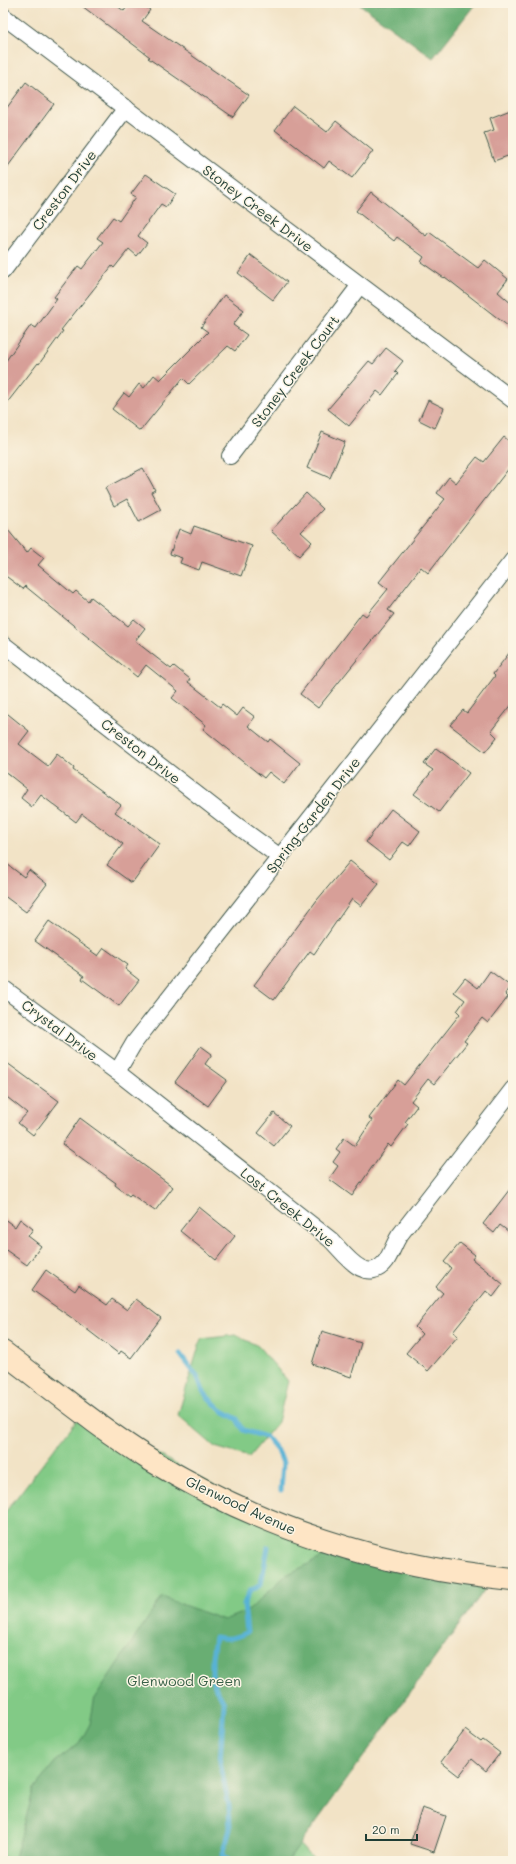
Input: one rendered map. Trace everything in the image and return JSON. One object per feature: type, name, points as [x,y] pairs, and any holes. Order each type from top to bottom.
[{"type":"street","name":"Stoney Creek Drive","points":[[3,16],[513,400]]},
{"type":"street","name":"Creston Drive","points":[[3,271],[126,108]]},
{"type":"street","name":"Stoney Creek Court","points":[[230,456],[360,286]]},
{"type":"street","name":"Spring-Garden Drive","points":[[117,1072],[134,1043],[513,560]]},
{"type":"street","name":"Creston Drive","points":[[3,644],[239,827],[280,857]]},
{"type":"street","name":"Crystal Drive","points":[[3,988],[117,1072]]},
{"type":"street","name":"Lost Creek Drive","points":[[117,1072],[331,1240],[358,1268],[371,1270],[381,1266],[387,1260],[399,1236],[513,1089]]},
{"type":"street","name":"Glenwood Avenue","points":[[3,1352],[83,1412],[148,1458],[222,1499],[291,1529],[344,1548],[439,1570],[513,1580]]},
{"type":"green space","points":[[358,3],[476,3],[433,58]]},
{"type":"green space","points":[[236,1335],[258,1346],[288,1381],[278,1422],[249,1457],[215,1447],[178,1415],[201,1339]]},
{"type":"green space","name":"Glenwood Green","points":[[83,1412],[291,1529],[493,1578],[300,1844],[315,1861],[3,1861],[3,1515]]},
{"type":"green space","points":[[344,1547],[493,1578],[288,1861],[14,1861],[34,1789],[55,1762],[79,1744],[90,1724],[95,1697],[162,1597],[224,1620],[249,1610],[286,1575]]},
{"type":"building","points":[[78,3],[113,3],[124,11],[130,3],[141,3],[150,10],[142,21],[249,95],[233,117],[148,58],[150,57]]},
{"type":"building","points":[[26,82],[54,104],[3,173],[3,113]]},
{"type":"building","points":[[293,106],[327,132],[336,121],[373,151],[352,178],[329,161],[324,168],[275,130]]},
{"type":"building","points":[[513,109],[513,154],[494,161],[484,133],[494,130],[490,118]]},
{"type":"building","points":[[146,174],[175,194],[166,207],[161,204],[138,236],[147,243],[137,256],[129,249],[114,268],[112,266],[61,330],[63,331],[39,364],[38,363],[3,408],[3,365],[31,325],[36,328],[57,299],[54,297],[78,266],[82,269],[103,242],[97,238],[113,217],[119,221],[136,197],[131,194]]},
{"type":"building","points":[[371,192],[426,236],[429,232],[478,268],[485,260],[508,279],[498,292],[513,305],[513,330],[445,277],[444,278],[421,262],[424,257],[397,237],[394,241],[356,211]]},
{"type":"building","points":[[251,255],[287,282],[273,300],[238,273]]},
{"type":"building","points":[[224,295],[244,310],[233,325],[247,335],[235,351],[228,346],[189,384],[183,378],[140,431],[112,409],[124,393],[129,397],[139,384],[144,388],[154,375],[160,380],[208,332],[201,327]]},
{"type":"building","points":[[386,348],[403,361],[395,371],[398,374],[382,395],[377,391],[349,426],[328,409],[369,361],[373,364]]},
{"type":"building","points":[[428,400],[444,408],[435,428],[419,420]]},
{"type":"building","points":[[322,432],[345,442],[330,478],[307,468]]},
{"type":"building","points":[[504,437],[513,444],[513,463],[428,573],[421,567],[388,610],[394,614],[318,708],[300,694],[362,613],[366,616],[388,589],[379,582],[445,499],[437,493],[449,477],[456,483],[477,457],[484,462]]},
{"type":"building","points":[[143,468],[155,490],[151,492],[161,510],[139,522],[127,499],[114,506],[105,488]]},
{"type":"building","points":[[306,493],[323,509],[301,532],[312,542],[299,556],[271,531]]},
{"type":"building","points":[[3,524],[27,553],[31,548],[44,558],[38,565],[73,594],[76,591],[88,601],[91,597],[128,626],[134,619],[145,628],[135,641],[171,669],[174,666],[190,679],[188,682],[220,707],[222,704],[237,716],[243,708],[255,717],[248,726],[268,742],[270,739],[300,763],[284,784],[269,772],[264,778],[203,729],[206,725],[172,698],[178,691],[146,665],[137,677],[25,586],[23,589],[3,574]]},
{"type":"building","points":[[194,526],[252,546],[241,576],[202,562],[199,570],[180,563],[182,558],[170,554],[179,529],[191,534]]},
{"type":"building","points":[[513,648],[513,703],[491,731],[497,737],[485,752],[450,725],[463,710],[467,713],[495,676],[493,674]]},
{"type":"building","points":[[3,710],[29,731],[19,744],[48,766],[57,754],[74,768],[73,770],[121,805],[115,812],[160,844],[132,883],[107,865],[123,844],[82,814],[76,822],[41,795],[32,807],[21,798],[27,789],[3,770]]},
{"type":"building","points":[[436,748],[469,773],[439,812],[414,794],[433,770],[424,764]]},
{"type":"building","points":[[391,809],[420,831],[409,846],[403,842],[389,860],[366,842]]},
{"type":"building","points":[[3,861],[24,877],[29,870],[47,884],[26,912],[3,895]]},
{"type":"building","points":[[350,861],[379,884],[361,906],[352,899],[314,954],[310,951],[274,1000],[254,985],[317,900]]},
{"type":"building","points":[[49,921],[98,956],[104,948],[128,965],[125,969],[139,980],[119,1006],[82,979],[84,976],[35,941]]},
{"type":"building","points":[[490,971],[510,986],[505,994],[508,997],[488,1023],[482,1018],[464,1041],[467,1043],[434,1084],[428,1079],[411,1101],[417,1106],[405,1122],[408,1124],[391,1147],[388,1144],[352,1196],[329,1179],[338,1166],[333,1162],[340,1152],[336,1149],[344,1138],[355,1146],[372,1120],[369,1118],[398,1080],[404,1085],[460,1014],[457,1011],[465,1000],[454,992],[465,978],[478,988]]},
{"type":"building","points":[[201,1046],[212,1054],[205,1064],[227,1080],[208,1106],[175,1082]]},
{"type":"building","points":[[3,1060],[59,1101],[33,1135],[18,1123],[27,1113],[3,1094]]},
{"type":"building","points":[[274,1113],[290,1126],[274,1146],[258,1133]]},
{"type":"building","points":[[80,1118],[173,1187],[155,1211],[131,1194],[129,1196],[115,1185],[116,1183],[62,1144]]},
{"type":"building","points":[[513,1185],[513,1235],[500,1225],[494,1233],[483,1224]]},
{"type":"building","points":[[199,1207],[235,1236],[216,1260],[180,1231]]},
{"type":"building","points":[[3,1218],[15,1227],[20,1219],[33,1229],[28,1236],[41,1246],[27,1265],[3,1248]]},
{"type":"building","points":[[460,1243],[475,1255],[472,1259],[503,1284],[493,1297],[486,1291],[453,1332],[458,1336],[428,1371],[406,1353],[422,1334],[415,1327],[443,1293],[436,1287],[451,1268],[444,1262]]},
{"type":"building","points":[[46,1270],[75,1291],[79,1285],[107,1305],[112,1299],[127,1310],[136,1299],[161,1318],[131,1358],[121,1351],[119,1354],[32,1290]]},
{"type":"building","points":[[322,1331],[361,1343],[351,1377],[312,1364]]},
{"type":"building","points":[[465,1730],[481,1742],[483,1740],[500,1753],[486,1771],[472,1759],[459,1776],[441,1762]]},
{"type":"building","points":[[422,1808],[446,1816],[434,1852],[410,1844]]},
{"type":"waterway","points":[[180,1354],[198,1378],[203,1391],[207,1396],[221,1410],[237,1419],[243,1430],[266,1437],[279,1453],[283,1463],[281,1490]]},
{"type":"waterway","points":[[230,1861],[223,1854],[230,1829],[229,1806],[220,1762],[224,1703],[216,1689],[212,1675],[212,1657],[215,1637],[232,1638],[247,1632],[244,1604],[250,1590],[261,1584],[268,1547]]}]
